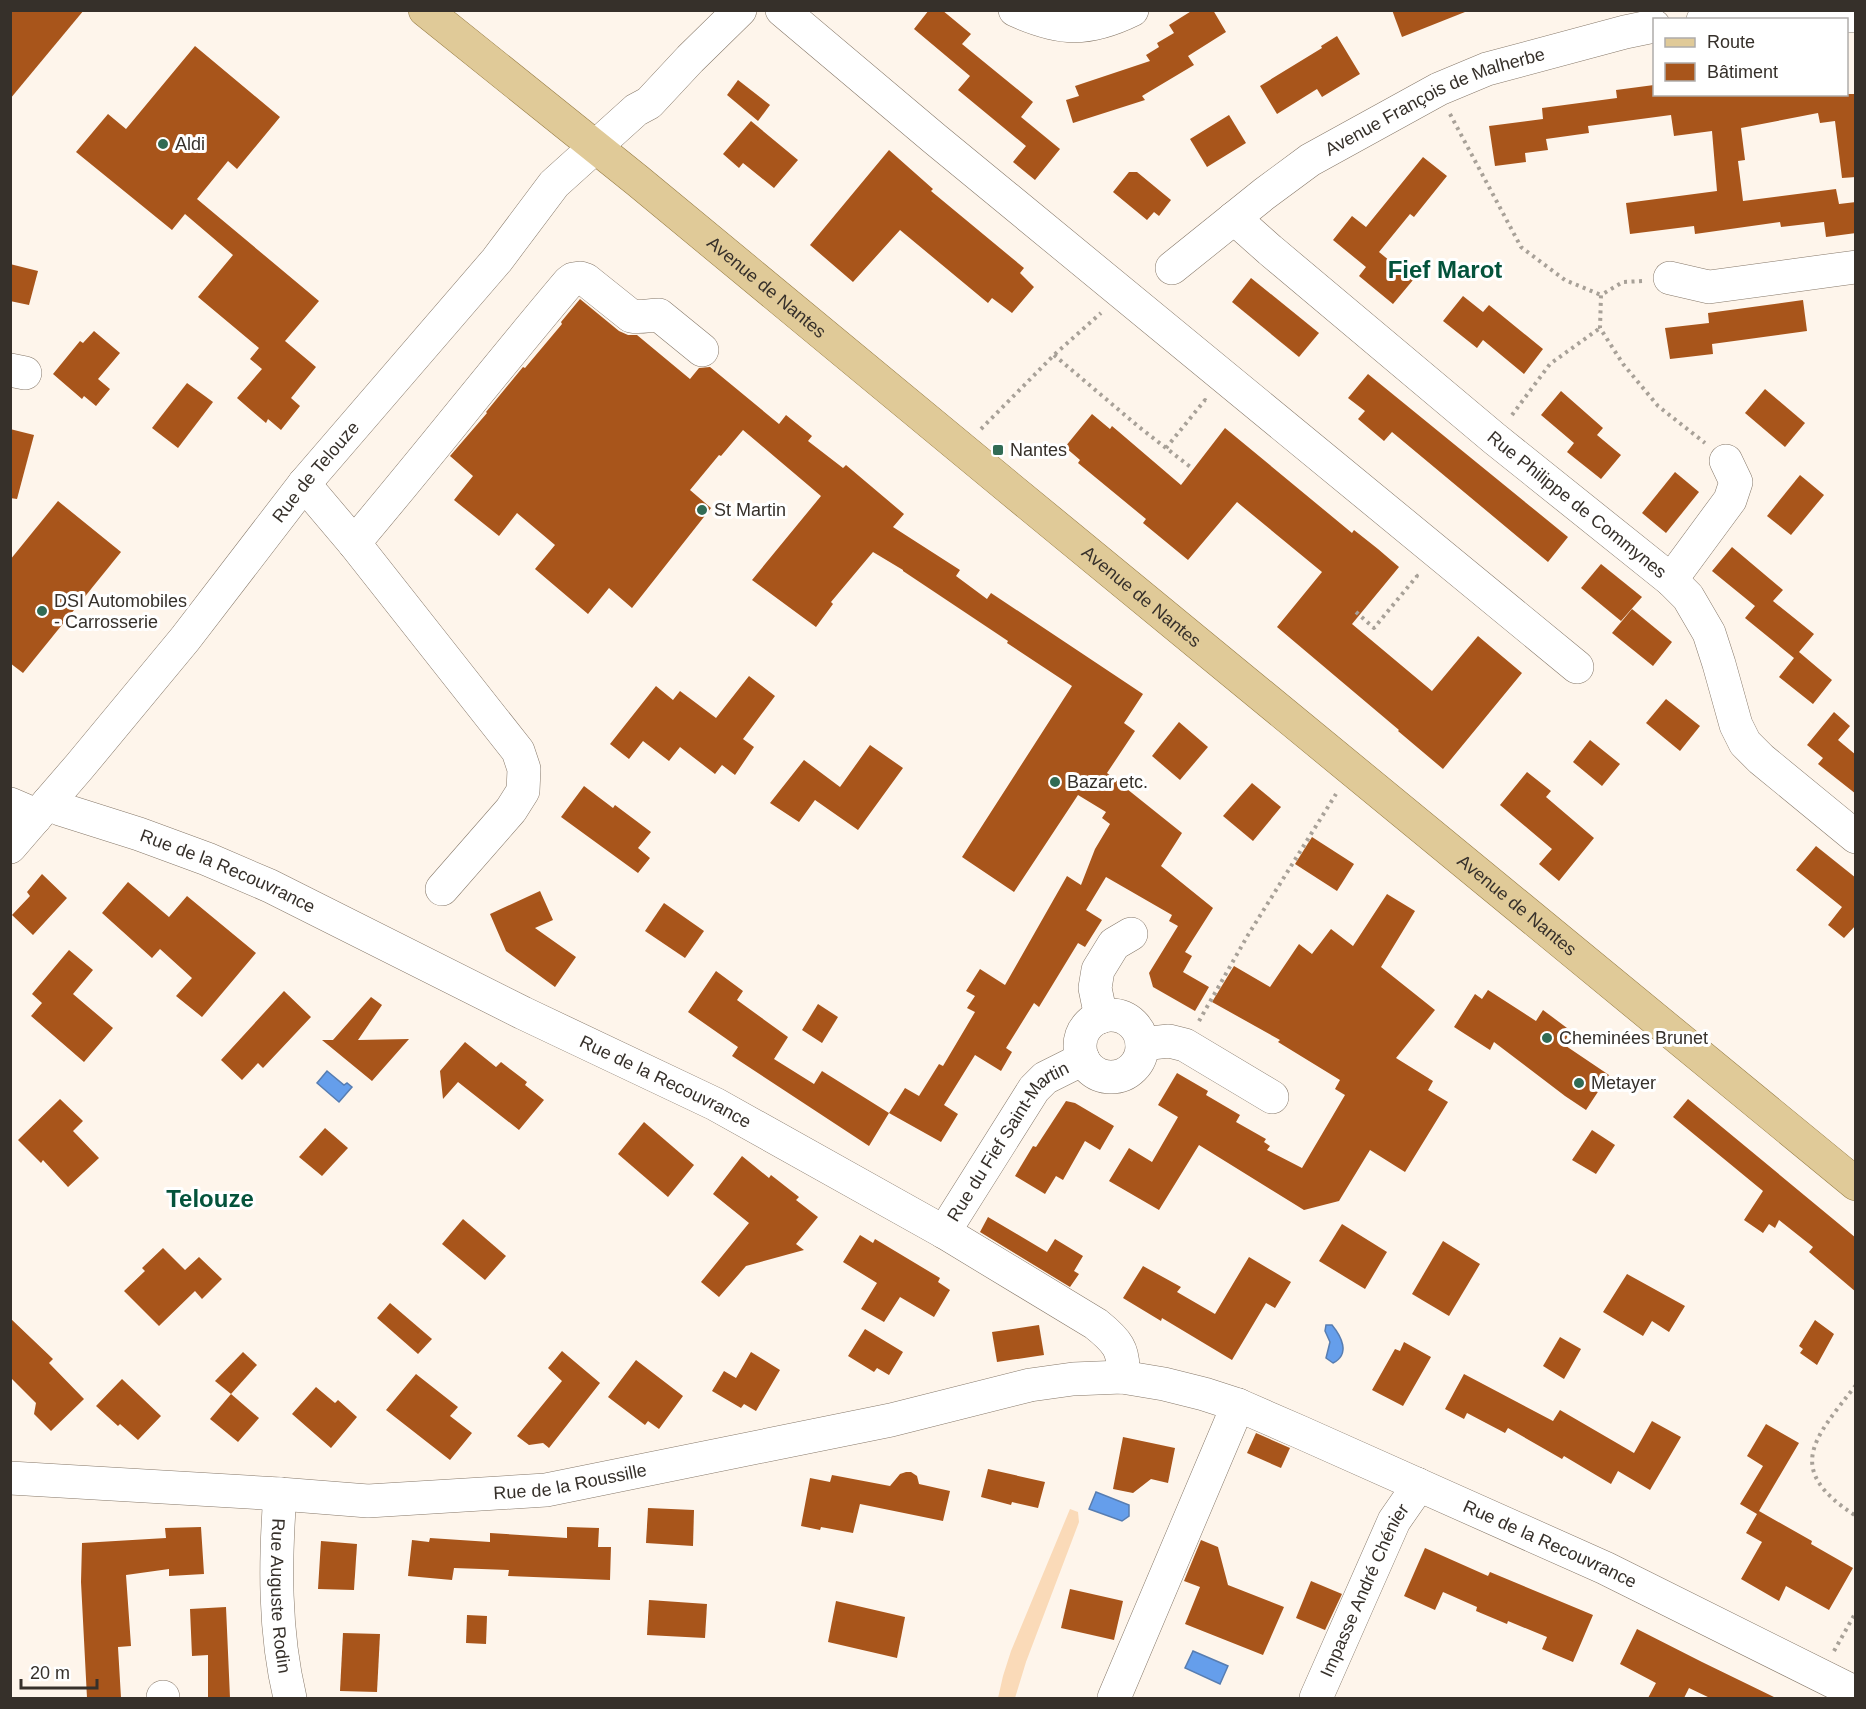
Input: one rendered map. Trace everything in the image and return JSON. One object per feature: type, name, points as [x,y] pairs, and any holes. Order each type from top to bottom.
[{"type":"main road","name":"Avenue de Nantes","points":[[425,10],[596,147],[1856,1184]]},
{"type":"street","name":"Rue de Telouze","points":[[636,110],[644,83],[709,10]]},
{"type":"street","name":"Rue de Telouze","points":[[10,847],[32,808],[184,639],[304,484],[489,269],[555,184],[636,110],[649,103],[740,10]]},
{"type":"street","points":[[782,10],[935,140],[1577,667]]},
{"type":"street","points":[[1015,10],[1037,20],[1077,27],[1095,25],[1132,10]]},
{"type":"street","points":[[1728,18],[1790,13],[1855,16]]},
{"type":"street","name":"Avenue François de Malherbe","points":[[1172,268],[1310,160],[1439,89],[1487,69],[1634,23]]},
{"type":"street","name":"Rue Philippe de Commynes","points":[[1234,218],[1495,439],[1671,580],[1688,597],[1708,633],[1736,725],[1745,743],[1761,759],[1856,837]]},
{"type":"street","points":[[1670,278],[1709,287],[1856,267]]},
{"type":"street","points":[[354,543],[508,354],[573,279],[586,280],[631,316],[639,318],[659,315],[702,350]]},
{"type":"street","points":[[1671,580],[1730,500],[1736,482],[1726,461]]},
{"type":"street","points":[[304,484],[354,543],[518,751],[524,769],[523,791],[511,810],[442,889]]},
{"type":"street","name":"Rue de la Recouvrance","points":[[32,808],[60,809],[168,845],[270,886],[523,1013],[715,1104],[944,1232],[1096,1324],[1117,1343],[1124,1366],[1122,1377],[1164,1384],[1238,1405],[1605,1568],[1856,1693]]},
{"type":"street","points":[[1131,934],[1114,944],[1098,970],[1095,988],[1101,1017],[1111,1015],[1129,1020],[1140,1034],[1142,1044],[1169,1041],[1185,1045],[1272,1096]]},
{"type":"street","name":"Rue du Fief Saint-Martin","points":[[1101,1017],[1085,1029],[1080,1049],[1088,1067],[1096,1073],[1105,1077],[1114,1077],[1132,1070],[1142,1053],[1142,1044]]},
{"type":"street","name":"Rue du Fief Saint-Martin","points":[[944,1232],[1034,1089],[1045,1078],[1083,1059]]},
{"type":"street","name":"Rue de la Roussille","points":[[10,1478],[368,1501],[546,1490],[891,1420],[1030,1385],[1083,1378],[1122,1377]]},
{"type":"street","points":[[1114,1698],[1238,1405]]},
{"type":"street","name":"Impasse André Chénier","points":[[1316,1698],[1394,1521],[1412,1495],[1416,1484]]},
{"type":"street","name":"Rue Auguste Rodin","points":[[280,1494],[276,1547],[278,1613],[281,1652],[291,1698]]},
{"type":"path","points":[[1439,89],[1454,122],[1521,247],[1565,280],[1601,295]]},
{"type":"path","points":[[1601,295],[1623,282],[1670,278]]},
{"type":"path","points":[[961,449],[1054,355],[1122,293]]},
{"type":"path","points":[[1601,295],[1600,328],[1623,364],[1658,406],[1726,461]]},
{"type":"path","points":[[1495,439],[1550,364],[1600,328]]},
{"type":"path","points":[[1054,355],[1193,469]]},
{"type":"path","points":[[1166,448],[1205,400],[1214,407]]},
{"type":"path","points":[[1356,612],[1374,628],[1417,576],[1408,568]]},
{"type":"path","points":[[1185,1045],[1248,935],[1351,770]]},
{"type":"path","points":[[1856,1385],[1822,1429],[1813,1450],[1812,1465],[1814,1477],[1824,1492],[1856,1516]]},
{"type":"path","points":[[1820,1674],[1856,1612]]},
{"type":"shaded area","points":[[1070,1509],[1078,1512],[1079,1522],[1026,1662],[1015,1698],[998,1698],[1011,1651]]},
{"type":"water","points":[[327,1071],[344,1085],[347,1083],[352,1087],[339,1102],[317,1083]]},
{"type":"water","points":[[1326,1325],[1332,1325],[1343,1345],[1342,1355],[1333,1363],[1326,1358],[1330,1342],[1325,1331]]},
{"type":"water","points":[[1096,1492],[1129,1505],[1129,1516],[1122,1521],[1089,1509]]},
{"type":"water","points":[[1193,1651],[1228,1666],[1220,1684],[1185,1668]]},
{"type":"building","points":[[10,10],[84,10],[10,99]]},
{"type":"building","points":[[929,10],[942,10],[971,34],[962,44],[1033,102],[1021,117],[1060,149],[1035,180],[1013,162],[1026,146],[958,90],[970,76],[914,29]]},
{"type":"building","points":[[1193,10],[1213,10],[1226,32],[1188,56],[1194,65],[1142,96],[1145,100],[1073,123],[1066,100],[1079,96],[1075,86],[1150,61],[1146,55],[1159,47],[1157,43],[1174,33],[1169,25]]},
{"type":"building","points":[[1392,10],[1465,10],[1465,12],[1402,37]]},
{"type":"building","points":[[1337,36],[1360,74],[1322,97],[1317,89],[1277,114],[1260,86],[1322,48],[1321,46]]},
{"type":"building","points":[[195,46],[280,117],[237,169],[228,161],[197,199],[319,301],[285,341],[316,367],[291,398],[300,406],[281,430],[268,419],[266,423],[237,398],[262,369],[250,359],[259,348],[198,297],[233,255],[185,214],[172,230],[76,152],[108,114],[126,129]]},
{"type":"building","points":[[738,80],[770,105],[758,121],[727,95]]},
{"type":"building","points":[[1653,85],[1653,96],[1848,96],[1848,94],[1856,94],[1856,177],[1842,178],[1835,121],[1820,123],[1818,113],[1741,128],[1745,160],[1738,161],[1743,201],[1836,189],[1839,204],[1856,202],[1856,233],[1826,237],[1824,222],[1781,227],[1780,222],[1695,234],[1694,226],[1630,234],[1626,203],[1717,191],[1712,131],[1674,136],[1671,115],[1588,126],[1589,133],[1546,139],[1548,150],[1525,153],[1526,162],[1495,166],[1489,126],[1543,119],[1542,108],[1617,98],[1616,90]]},
{"type":"building","points":[[1229,115],[1246,143],[1207,167],[1190,139]]},
{"type":"building","points":[[751,121],[798,160],[774,188],[743,163],[739,168],[723,154]]},
{"type":"building","points":[[889,150],[933,189],[931,191],[1024,268],[1020,273],[1034,287],[1012,313],[992,298],[988,303],[900,230],[853,282],[810,245]]},
{"type":"building","points":[[1423,157],[1447,176],[1414,217],[1410,214],[1379,252],[1413,280],[1393,304],[1359,276],[1366,267],[1333,240],[1352,216],[1366,227]]},
{"type":"building","points":[[1129,172],[1137,172],[1171,200],[1159,216],[1154,212],[1147,220],[1113,192]]},
{"type":"building","points":[[10,264],[38,271],[29,305],[10,301]]},
{"type":"building","points":[[1251,278],[1319,333],[1299,357],[1232,302]]},
{"type":"building","points":[[1463,296],[1483,312],[1489,305],[1543,349],[1524,374],[1483,340],[1477,348],[1443,321]]},
{"type":"building","points":[[580,299],[619,331],[628,335],[637,335],[690,379],[699,368],[710,367],[779,424],[786,415],[812,436],[808,441],[843,468],[846,465],[904,514],[893,527],[960,570],[956,576],[987,599],[991,593],[1143,694],[1124,723],[1135,731],[1107,773],[1182,833],[1161,866],[1213,908],[1185,952],[1192,956],[1183,972],[1209,987],[1195,1011],[1153,987],[1149,973],[1178,926],[1169,921],[1172,915],[1106,877],[1086,910],[1102,920],[1085,947],[1078,943],[1039,1007],[1034,1003],[1006,1048],[1012,1052],[1001,1071],[975,1055],[944,1105],[958,1114],[941,1142],[889,1113],[905,1088],[919,1096],[939,1064],[943,1066],[975,1012],[967,1008],[975,996],[966,991],[980,969],[1005,985],[1067,876],[1081,885],[1095,849],[1110,824],[1102,818],[1106,812],[1078,795],[1014,892],[962,857],[1072,686],[903,570],[873,552],[831,602],[833,604],[816,627],[752,580],[821,496],[743,430],[690,490],[711,508],[632,608],[609,588],[588,614],[535,569],[555,545],[517,513],[499,536],[454,500],[473,476],[450,456],[523,367],[525,368],[562,324],[561,322]]},
{"type":"building","points":[[1803,300],[1807,331],[1712,344],[1713,354],[1670,359],[1665,328],[1709,323],[1708,313]]},
{"type":"building","points":[[94,331],[120,353],[98,379],[110,389],[96,406],[84,396],[82,399],[53,374],[80,341],[83,343]]},
{"type":"building","points":[[1368,374],[1568,537],[1548,562],[1392,432],[1384,441],[1358,419],[1365,411],[1348,398]]},
{"type":"building","points":[[187,383],[213,402],[178,448],[152,428]]},
{"type":"building","points":[[1765,389],[1805,423],[1785,447],[1745,413]]},
{"type":"building","points":[[1561,391],[1603,428],[1597,435],[1621,455],[1601,479],[1567,452],[1574,443],[1541,415]]},
{"type":"building","points":[[1092,414],[1110,429],[1112,426],[1181,485],[1225,428],[1352,533],[1354,530],[1378,549],[1399,567],[1352,624],[1432,691],[1478,636],[1522,673],[1443,769],[1277,627],[1322,572],[1237,502],[1188,560],[1143,523],[1146,519],[1078,463],[1080,460],[1065,447]]},
{"type":"building","points":[[10,429],[34,435],[17,499],[10,498]]},
{"type":"building","points":[[1675,472],[1699,492],[1666,533],[1642,513]]},
{"type":"building","points":[[1800,475],[1824,495],[1791,535],[1767,516]]},
{"type":"building","name":"DSI Automobiles - Carrosserie","points":[[58,501],[121,552],[23,673],[10,663],[10,560]]},
{"type":"building","points":[[1732,547],[1783,590],[1773,601],[1814,634],[1799,652],[1832,680],[1813,704],[1779,677],[1794,658],[1745,618],[1755,606],[1712,571]]},
{"type":"building","points":[[1601,564],[1642,597],[1621,621],[1581,588]]},
{"type":"building","points":[[1632,609],[1672,642],[1653,666],[1612,633]]},
{"type":"building","points":[[749,676],[775,696],[743,739],[754,747],[735,775],[722,765],[715,774],[680,747],[669,761],[643,741],[629,759],[610,744],[656,686],[673,700],[680,691],[716,718]]},
{"type":"building","points":[[1666,699],[1700,726],[1680,751],[1646,723]]},
{"type":"building","points":[[1834,712],[1850,726],[1838,740],[1856,755],[1856,794],[1818,764],[1823,758],[1807,745]]},
{"type":"building","points":[[1179,722],[1208,747],[1180,780],[1152,756]]},
{"type":"building","points":[[1590,740],[1620,764],[1602,786],[1573,762]]},
{"type":"building","points":[[870,745],[903,768],[858,830],[815,800],[799,822],[770,803],[804,760],[840,787]]},
{"type":"building","points":[[1527,772],[1551,791],[1546,797],[1594,838],[1559,881],[1539,864],[1552,849],[1500,805]]},
{"type":"building","points":[[1252,783],[1281,807],[1253,841],[1223,816]]},
{"type":"building","points":[[584,786],[613,808],[615,805],[651,832],[638,848],[650,858],[638,873],[561,817]]},
{"type":"building","points":[[1312,837],[1354,864],[1337,891],[1295,864]]},
{"type":"building","points":[[1816,846],[1856,878],[1856,925],[1844,938],[1828,925],[1842,907],[1796,870]]},
{"type":"building","points":[[42,874],[67,898],[33,935],[12,915],[30,896],[27,892]]},
{"type":"building","points":[[128,882],[169,917],[187,896],[256,953],[202,1017],[176,996],[192,978],[160,949],[152,958],[102,913]]},
{"type":"building","points":[[540,891],[553,920],[535,928],[576,957],[555,987],[506,951],[490,914]]},
{"type":"building","points":[[1387,894],[1415,911],[1381,967],[1435,1010],[1396,1058],[1433,1081],[1428,1090],[1448,1102],[1405,1172],[1370,1150],[1339,1201],[1304,1210],[1199,1145],[1159,1210],[1109,1181],[1129,1148],[1152,1162],[1178,1117],[1158,1105],[1177,1073],[1208,1091],[1206,1095],[1240,1115],[1236,1122],[1266,1139],[1264,1142],[1270,1146],[1267,1150],[1302,1168],[1345,1095],[1335,1089],[1340,1080],[1278,1042],[1280,1040],[1212,1002],[1234,966],[1270,987],[1299,944],[1312,954],[1331,929],[1353,946]]},
{"type":"building","points":[[664,903],[704,931],[685,958],[645,931]]},
{"type":"building","points":[[69,950],[93,970],[73,994],[113,1028],[84,1062],[31,1016],[42,1003],[32,994]]},
{"type":"building","points":[[716,971],[743,991],[737,1000],[788,1037],[774,1059],[814,1084],[822,1071],[889,1113],[869,1146],[732,1056],[738,1047],[688,1012]]},
{"type":"building","points":[[1488,990],[1536,1021],[1543,1010],[1571,1031],[1563,1044],[1609,1075],[1586,1110],[1494,1042],[1490,1050],[1454,1027],[1475,994],[1482,999]]},
{"type":"building","points":[[284,991],[311,1017],[263,1068],[258,1063],[242,1080],[221,1060]]},
{"type":"building","points":[[371,997],[382,1005],[358,1040],[409,1039],[372,1081],[322,1040],[333,1040]]},
{"type":"building","points":[[818,1004],[838,1017],[822,1043],[802,1030]]},
{"type":"building","points":[[465,1042],[496,1067],[501,1062],[527,1082],[525,1085],[544,1100],[519,1130],[458,1082],[443,1099],[440,1071]]},
{"type":"building","points":[[60,1099],[83,1121],[73,1131],[99,1158],[68,1187],[43,1160],[41,1163],[18,1140]]},
{"type":"building","points":[[1688,1099],[1856,1238],[1856,1292],[1809,1252],[1813,1247],[1779,1220],[1775,1228],[1769,1224],[1763,1233],[1744,1220],[1763,1191],[1673,1117]]},
{"type":"building","points":[[1066,1101],[1075,1103],[1114,1126],[1100,1150],[1085,1141],[1063,1180],[1056,1176],[1045,1194],[1015,1176],[1033,1146],[1036,1147]]},
{"type":"building","points":[[644,1122],[694,1165],[668,1197],[618,1154]]},
{"type":"building","points":[[325,1128],[348,1148],[322,1176],[299,1157]]},
{"type":"building","points":[[1592,1130],[1615,1145],[1596,1174],[1572,1160]]},
{"type":"building","points":[[742,1156],[769,1178],[771,1175],[799,1197],[796,1200],[818,1217],[796,1244],[804,1250],[746,1266],[719,1297],[701,1282],[749,1223],[713,1194]]},
{"type":"building","points":[[988,1217],[1047,1252],[1055,1239],[1083,1256],[1074,1271],[1079,1274],[1070,1287],[980,1232]]},
{"type":"building","points":[[463,1219],[506,1256],[485,1280],[442,1244]]},
{"type":"building","points":[[1342,1224],[1387,1252],[1365,1289],[1319,1261]]},
{"type":"building","points":[[860,1235],[873,1243],[875,1239],[940,1278],[938,1282],[950,1290],[934,1317],[900,1297],[884,1322],[861,1309],[877,1283],[843,1262]]},
{"type":"building","points":[[1443,1241],[1480,1264],[1449,1316],[1412,1294]]},
{"type":"building","points":[[163,1248],[185,1270],[199,1257],[222,1279],[202,1299],[195,1291],[159,1326],[124,1291],[145,1271],[142,1268]]},
{"type":"building","points":[[1249,1257],[1291,1282],[1275,1308],[1266,1303],[1232,1360],[1162,1318],[1161,1321],[1123,1298],[1143,1266],[1181,1287],[1177,1292],[1215,1314]]},
{"type":"building","points":[[1627,1274],[1685,1306],[1669,1332],[1652,1321],[1643,1336],[1603,1312]]},
{"type":"building","points":[[390,1303],[432,1339],[418,1354],[377,1318]]},
{"type":"building","points":[[10,1318],[53,1359],[49,1363],[84,1399],[51,1431],[34,1414],[36,1403],[10,1377]]},
{"type":"building","points":[[1815,1320],[1834,1334],[1817,1365],[1800,1353],[1803,1349],[1799,1346]]},
{"type":"building","points":[[1039,1325],[1044,1355],[997,1362],[992,1332]]},
{"type":"building","points":[[865,1329],[903,1352],[889,1375],[877,1368],[874,1372],[848,1356]]},
{"type":"building","points":[[1560,1337],[1581,1349],[1564,1379],[1543,1366]]},
{"type":"building","points":[[1404,1342],[1431,1357],[1403,1406],[1372,1390],[1395,1349],[1400,1351]]},
{"type":"building","points":[[562,1351],[600,1383],[549,1448],[543,1443],[529,1445],[517,1436],[562,1381],[548,1368]]},
{"type":"building","points":[[243,1352],[257,1365],[231,1394],[215,1381]]},
{"type":"building","points":[[751,1352],[780,1370],[756,1411],[744,1404],[741,1408],[712,1391],[724,1371],[736,1378]]},
{"type":"building","points":[[636,1360],[683,1396],[659,1429],[648,1421],[645,1425],[608,1397]]},
{"type":"building","points":[[416,1374],[458,1407],[450,1416],[472,1433],[450,1460],[386,1410]]},
{"type":"building","points":[[1464,1374],[1553,1421],[1560,1410],[1634,1453],[1652,1421],[1681,1437],[1650,1490],[1618,1471],[1611,1484],[1564,1456],[1562,1459],[1508,1428],[1505,1433],[1467,1413],[1464,1419],[1445,1409]]},
{"type":"building","points":[[122,1379],[161,1416],[138,1440],[96,1406]]},
{"type":"building","points":[[316,1387],[335,1403],[338,1400],[357,1417],[331,1448],[292,1414]]},
{"type":"building","points":[[231,1394],[259,1418],[238,1442],[210,1419]]},
{"type":"building","points":[[1766,1424],[1799,1443],[1759,1511],[1812,1541],[1811,1544],[1853,1568],[1829,1610],[1786,1586],[1779,1601],[1741,1579],[1762,1542],[1746,1533],[1757,1514],[1740,1504],[1763,1466],[1747,1456]]},
{"type":"building","points":[[1256,1433],[1290,1448],[1281,1468],[1247,1453]]},
{"type":"building","points":[[1123,1437],[1175,1448],[1168,1483],[1151,1479],[1133,1493],[1113,1489]]},
{"type":"building","points":[[988,1469],[1045,1482],[1038,1508],[1012,1502],[1011,1505],[981,1497]]},
{"type":"building","points":[[906,1472],[917,1476],[919,1484],[950,1491],[943,1521],[860,1504],[853,1533],[801,1526],[810,1478],[830,1482],[832,1475],[890,1486],[900,1474]]},
{"type":"building","points":[[648,1508],[694,1510],[693,1546],[646,1543]]},
{"type":"building","points":[[201,1527],[204,1574],[169,1576],[169,1569],[126,1575],[131,1646],[118,1647],[121,1698],[87,1698],[81,1582],[82,1543],[166,1538],[165,1528]]},
{"type":"building","points":[[567,1527],[599,1528],[598,1547],[611,1547],[610,1580],[508,1576],[509,1570],[454,1568],[452,1580],[408,1576],[412,1540],[429,1542],[430,1538],[490,1542],[490,1533],[567,1538]]},
{"type":"building","points":[[1201,1540],[1218,1547],[1228,1585],[1284,1607],[1263,1655],[1185,1624],[1200,1587],[1184,1581]]},
{"type":"building","points":[[321,1541],[357,1544],[354,1590],[318,1589]]},
{"type":"building","points":[[1425,1548],[1488,1576],[1490,1572],[1593,1615],[1573,1662],[1542,1649],[1547,1637],[1476,1611],[1477,1607],[1443,1592],[1435,1610],[1404,1596]]},
{"type":"building","points":[[1311,1581],[1342,1594],[1325,1630],[1296,1618]]},
{"type":"building","points":[[1070,1589],[1123,1601],[1114,1640],[1061,1628]]},
{"type":"building","points":[[649,1600],[707,1604],[705,1638],[647,1635]]},
{"type":"building","points":[[836,1601],[905,1617],[897,1658],[828,1642]]},
{"type":"building","points":[[226,1607],[230,1698],[208,1698],[208,1655],[192,1656],[190,1609]]},
{"type":"building","points":[[467,1615],[487,1616],[486,1644],[466,1643]]},
{"type":"building","points":[[1637,1629],[1776,1698],[1710,1698],[1689,1688],[1684,1698],[1648,1698],[1656,1683],[1620,1664]]},
{"type":"building","points":[[343,1633],[380,1634],[377,1692],[340,1691]]},
{"type":"place","name":"Aldi","points":[[163,144]]},
{"type":"place","name":"Nantes","points":[[998,450]]},
{"type":"place","name":"St Martin","points":[[702,510]]},
{"type":"place","name":"DSI Automobiles - Carrosserie","points":[[42,611]]},
{"type":"place","name":"Bazar etc.","points":[[1055,782]]},
{"type":"place","name":"Cheminées Brunet","points":[[1547,1038]]},
{"type":"place","name":"Metayer","points":[[1579,1083]]},
{"type":"district","name":"Fief Marot","points":[[1445,269]]},
{"type":"district","name":"Telouze","points":[[210,1198]]}]
